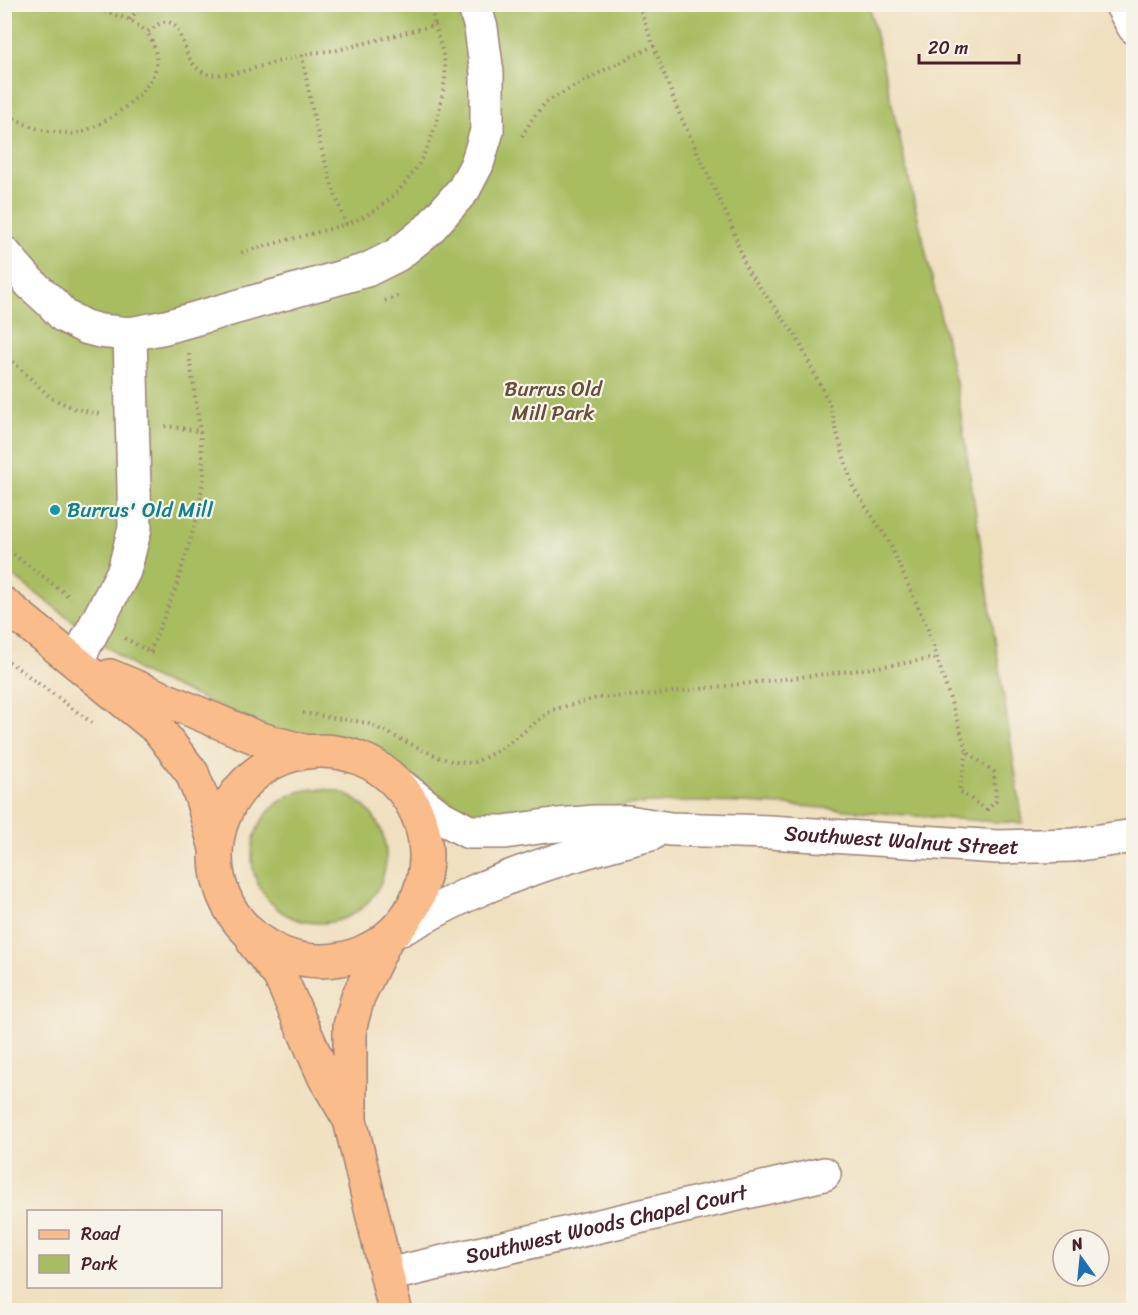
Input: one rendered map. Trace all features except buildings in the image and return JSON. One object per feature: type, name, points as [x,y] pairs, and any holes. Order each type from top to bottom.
[{"type":"main road","points":[[4,604],[158,729],[192,773],[216,846],[218,881],[232,913],[280,976],[325,1078],[350,1120]]},
{"type":"main road","points":[[76,662],[257,738],[304,751],[338,752],[371,762],[398,784],[418,812],[427,845],[424,880],[358,997],[350,1026],[350,1120],[395,1311]]},
{"type":"main road","points":[[216,846],[224,813],[243,784],[271,762],[304,751]]},
{"type":"main road","points":[[232,913],[256,939],[276,950],[287,955],[321,961],[356,955],[394,934]]},
{"type":"street","points":[[4,253],[30,283],[64,316],[85,327],[130,334],[166,327],[367,270],[397,255],[429,229],[464,189],[477,164],[487,131],[487,73],[481,28],[474,4]]},
{"type":"street","points":[[1121,4],[1134,27]]},
{"type":"street","points":[[76,662],[124,571],[135,528],[130,334]]},
{"type":"street","name":"Southwest Walnut Street","points":[[398,784],[439,816],[470,832],[504,832],[595,822],[628,822],[670,829],[770,832],[998,847],[1073,845],[1134,836]]},
{"type":"street","name":"Southwest Walnut Street","points":[[394,934],[473,892],[521,873],[588,850],[670,829]]},
{"type":"street","name":"Southwest Woods Chapel Court","points":[[387,1275],[824,1174]]},
{"type":"path","points":[[4,112],[20,122],[39,129],[78,133],[111,118],[144,89],[153,76],[156,65],[155,50],[147,32],[130,21],[87,5],[57,4]]},
{"type":"path","points":[[130,21],[138,4]]},
{"type":"path","points":[[240,253],[362,218],[398,193],[413,174],[429,147],[438,121],[446,69],[430,4]]},
{"type":"path","points":[[641,4],[641,12],[678,111],[730,222],[747,270],[796,336],[830,405],[853,487],[888,540],[927,627],[967,752],[959,791],[987,810],[991,820]]},
{"type":"path","points":[[641,12],[659,4]]},
{"type":"path","points":[[147,32],[163,22],[172,23],[178,28],[186,52],[198,69],[208,74],[232,74],[302,55],[338,50],[435,25]]},
{"type":"path","points":[[302,55],[324,160],[346,224]]},
{"type":"path","points":[[150,652],[176,587],[197,518],[204,476],[188,350]]},
{"type":"path","points":[[4,353],[51,398],[76,410],[104,414]]},
{"type":"path","points":[[155,424],[200,431]]},
{"type":"path","points":[[4,548],[63,593]]},
{"type":"path","points":[[127,639],[160,658]]},
{"type":"path","points":[[4,658],[103,730]]},
{"type":"path","points":[[294,712],[367,723],[438,757],[472,763],[506,746],[552,710],[597,698],[657,694],[794,678],[938,658]]},
{"type":"path","points":[[967,752],[994,772],[996,801],[987,810]]},
{"type":"green space","name":"Burrus Old Mill Park","points":[[4,5],[869,5],[956,383],[1023,823],[728,802],[637,804],[490,819],[473,815],[459,809],[413,776],[351,744],[275,731],[141,672],[5,570]]},
{"type":"green space","points":[[319,789],[345,794],[366,809],[381,830],[386,856],[381,882],[366,903],[345,918],[319,923],[293,918],[272,903],[257,882],[252,856],[257,830],[272,809],[293,794]]},
{"type":"place","name":"Burrus' Old Mill","points":[[55,510]]}]
